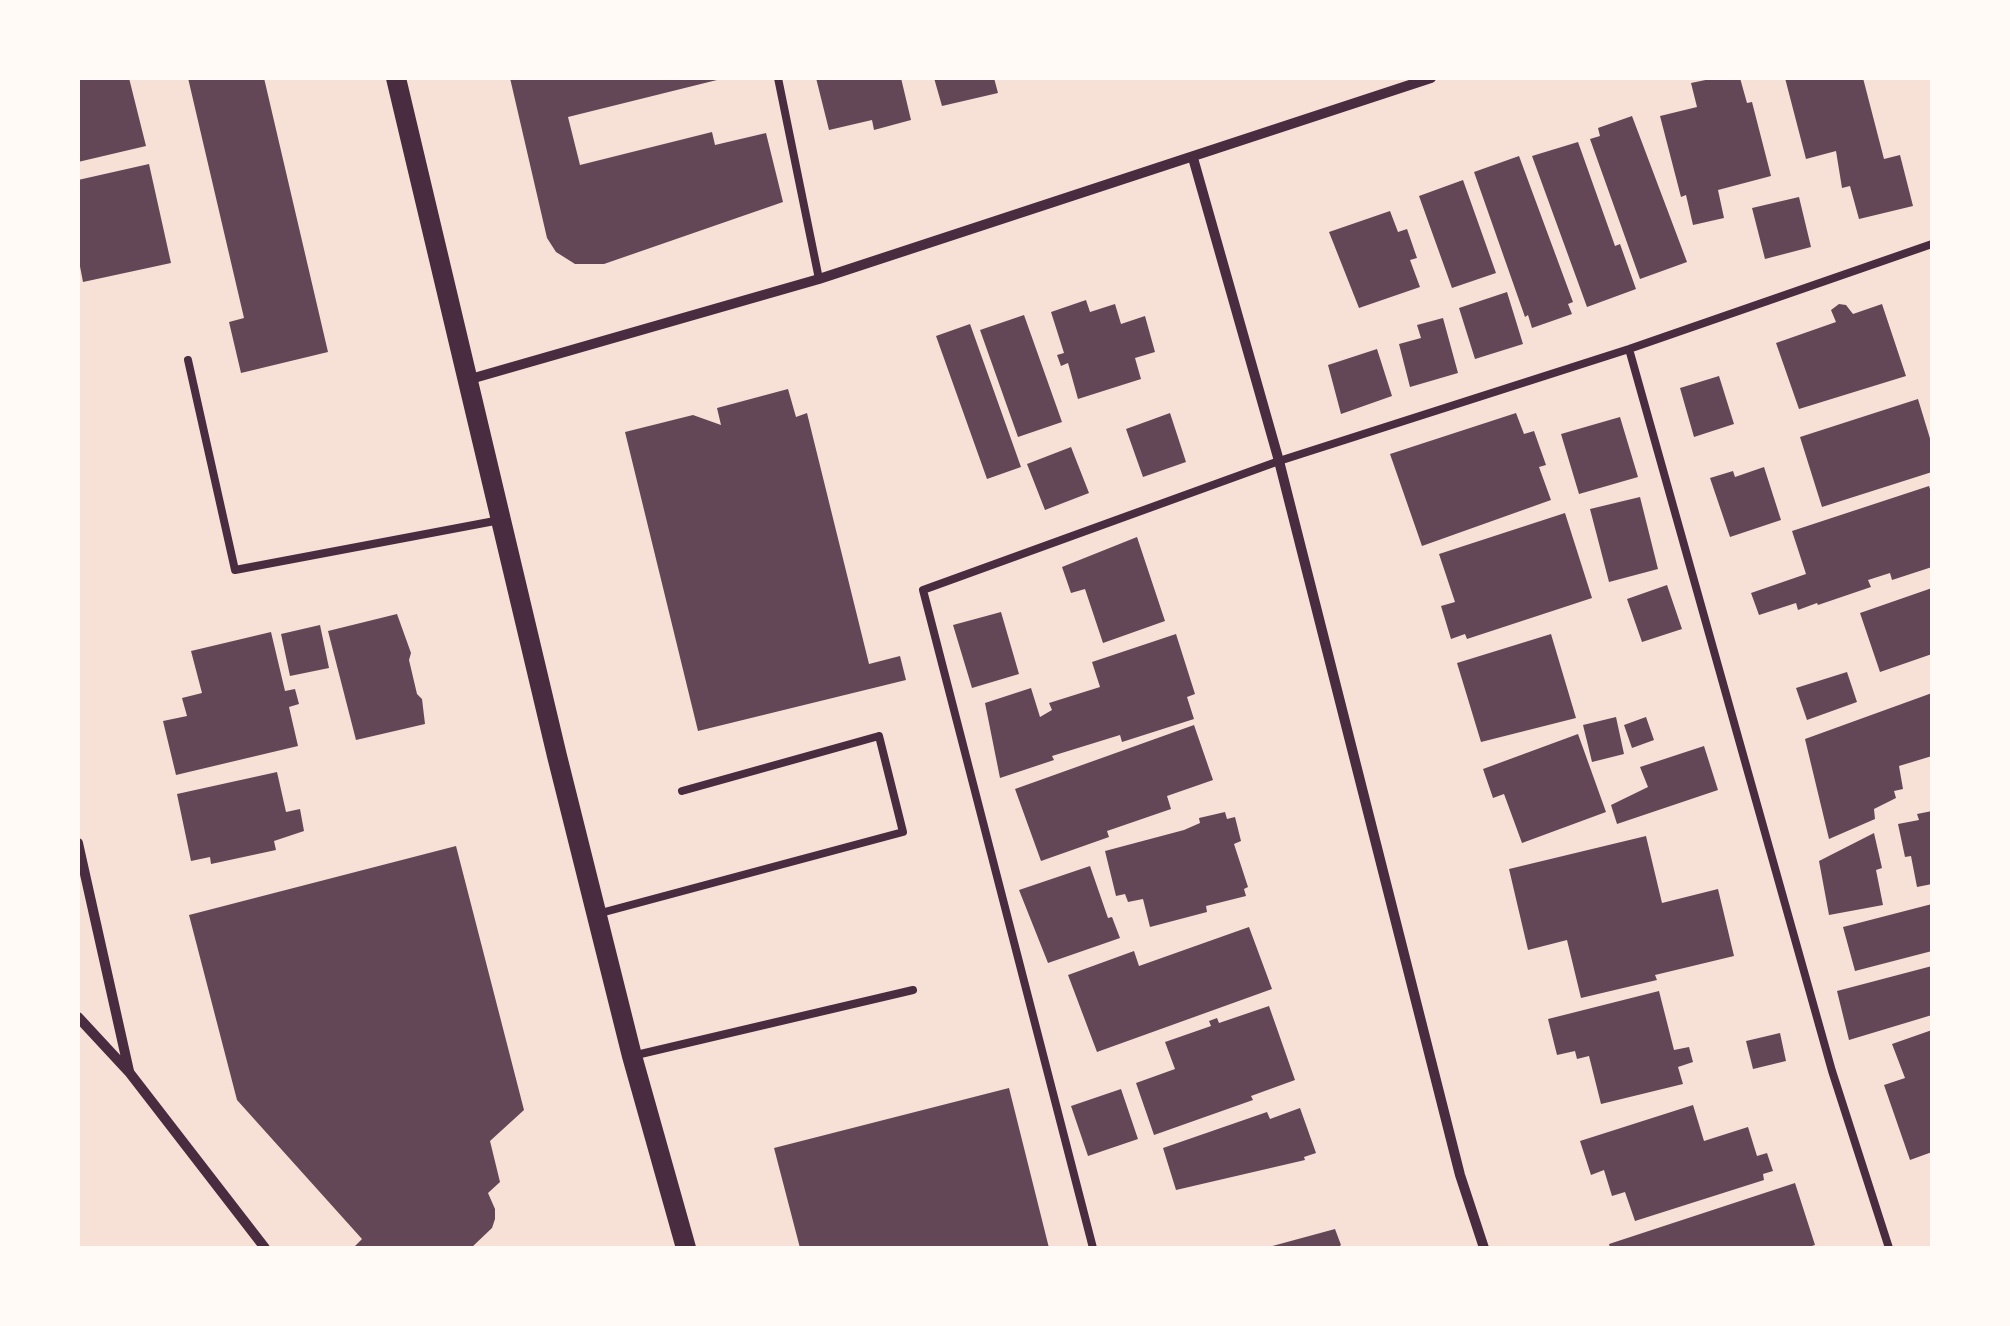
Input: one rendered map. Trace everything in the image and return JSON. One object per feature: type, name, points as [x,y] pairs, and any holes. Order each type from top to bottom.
[{"type":"main road","points":[[396,78],[632,1056],[686,1248]]},
{"type":"street","points":[[466,380],[819,280],[1430,78]]},
{"type":"street","points":[[1194,158],[1278,461],[1460,1175],[1484,1248]]},
{"type":"street","points":[[78,843],[129,1072]]},
{"type":"street","points":[[78,1017],[129,1072],[265,1248]]},
{"type":"lane","points":[[778,78],[819,280]]},
{"type":"lane","points":[[1094,1248],[923,590],[1278,461],[1629,349],[1932,244]]},
{"type":"lane","points":[[1629,349],[1832,1072],[1889,1248]]},
{"type":"lane","points":[[188,360],[235,570],[500,520]]},
{"type":"lane","points":[[597,914],[903,832],[878,736],[682,791]]},
{"type":"lane","points":[[632,1056],[913,990]]},
{"type":"building","points":[[78,78],[129,78],[146,146],[78,162]]},
{"type":"building","points":[[188,78],[264,78],[328,352],[241,373],[229,322],[244,318]]},
{"type":"building","points":[[510,78],[725,78],[568,117],[580,165],[712,132],[715,145],[766,133],[783,202],[604,264],[575,264],[556,252],[547,238]]},
{"type":"building","points":[[816,78],[901,78],[911,120],[874,130],[872,120],[829,130]]},
{"type":"building","points":[[934,78],[994,78],[998,93],[942,106]]},
{"type":"building","points":[[1740,78],[1747,103],[1752,102],[1771,176],[1718,190],[1724,218],[1693,225],[1686,195],[1681,197],[1660,116],[1697,107],[1691,83]]},
{"type":"building","points":[[1785,78],[1863,78],[1884,159],[1900,155],[1913,206],[1859,219],[1850,186],[1842,188],[1836,151],[1806,159]]},
{"type":"building","points":[[1632,116],[1687,262],[1640,279],[1590,139],[1600,136],[1598,128]]},
{"type":"building","points":[[1578,142],[1615,246],[1620,244],[1636,289],[1587,307],[1532,156]]},
{"type":"building","points":[[1519,156],[1573,302],[1568,304],[1572,314],[1532,328],[1474,172]]},
{"type":"building","points":[[149,164],[171,263],[83,282],[78,256],[78,180]]},
{"type":"building","points":[[1463,180],[1496,273],[1452,288],[1419,196]]},
{"type":"building","points":[[1799,197],[1811,247],[1765,259],[1752,208]]},
{"type":"building","points":[[1390,211],[1398,232],[1407,229],[1417,258],[1410,260],[1420,287],[1359,308],[1329,232]]},
{"type":"building","points":[[1507,292],[1523,344],[1475,359],[1459,308]]},
{"type":"building","points":[[1086,300],[1090,312],[1115,304],[1121,324],[1145,316],[1155,352],[1135,358],[1141,379],[1078,399],[1068,363],[1061,366],[1057,355],[1064,353],[1051,312]]},
{"type":"building","points":[[1839,304],[1846,305],[1853,314],[1882,304],[1906,376],[1799,409],[1776,343],[1836,322],[1831,310]]},
{"type":"building","points":[[1024,315],[1062,422],[1018,437],[980,330]]},
{"type":"building","points":[[1443,318],[1458,373],[1410,387],[1399,344],[1421,338],[1417,325]]},
{"type":"building","points":[[970,324],[1021,467],[987,479],[936,336]]},
{"type":"building","points":[[1377,349],[1392,396],[1341,414],[1328,365]]},
{"type":"building","points":[[1719,376],[1734,424],[1694,437],[1680,388]]},
{"type":"building","points":[[788,389],[796,417],[807,413],[869,664],[900,656],[906,680],[698,731],[625,432],[693,415],[721,425],[717,408]]},
{"type":"building","points":[[1918,399],[1932,445],[1932,472],[1822,507],[1800,437]]},
{"type":"building","points":[[1170,413],[1186,462],[1143,477],[1126,429]]},
{"type":"building","points":[[1516,413],[1524,434],[1534,431],[1546,465],[1539,467],[1551,500],[1422,546],[1390,454]]},
{"type":"building","points":[[1620,417],[1638,477],[1579,494],[1561,434]]},
{"type":"building","points":[[1071,447],[1089,493],[1045,510],[1027,464]]},
{"type":"building","points":[[1764,467],[1781,520],[1730,537],[1710,478],[1733,471],[1735,477]]},
{"type":"building","points":[[1929,486],[1932,567],[1892,580],[1890,573],[1868,580],[1871,587],[1818,605],[1798,610],[1796,603],[1759,615],[1751,593],[1806,574],[1792,531]]},
{"type":"building","points":[[1640,497],[1658,569],[1609,582],[1590,509]]},
{"type":"building","points":[[1565,513],[1592,598],[1467,639],[1465,634],[1451,639],[1441,606],[1455,602],[1439,554]]},
{"type":"building","points":[[1137,537],[1165,621],[1103,643],[1085,589],[1071,593],[1062,567]]},
{"type":"building","points":[[1667,585],[1682,629],[1642,642],[1627,599]]},
{"type":"building","points":[[1932,588],[1932,654],[1880,672],[1860,613]]},
{"type":"building","points":[[1001,612],[1019,674],[972,688],[953,625]]},
{"type":"building","points":[[397,614],[411,653],[409,660],[417,694],[422,699],[425,724],[356,740],[328,631]]},
{"type":"building","points":[[320,625],[329,668],[290,676],[281,634]]},
{"type":"building","points":[[271,632],[285,691],[295,689],[299,704],[289,707],[298,746],[176,775],[163,721],[187,716],[182,698],[202,693],[191,651]]},
{"type":"building","points":[[1176,634],[1195,694],[1187,697],[1194,719],[1122,742],[1120,735],[1052,756],[1054,760],[1000,778],[985,703],[1031,688],[1040,717],[1052,710],[1049,703],[1100,687],[1092,662]]},
{"type":"building","points":[[1551,634],[1576,718],[1481,742],[1457,663]]},
{"type":"building","points":[[1847,672],[1857,702],[1807,720],[1796,688]]},
{"type":"building","points":[[1932,693],[1932,756],[1899,766],[1903,789],[1894,791],[1896,798],[1874,809],[1875,819],[1829,839],[1805,739]]},
{"type":"building","points":[[1616,717],[1624,754],[1592,762],[1583,725]]},
{"type":"building","points":[[1646,717],[1654,740],[1632,748],[1624,725]]},
{"type":"building","points":[[1194,725],[1213,780],[1167,796],[1171,809],[1107,831],[1109,837],[1041,861],[1015,789]]},
{"type":"building","points":[[1578,734],[1606,812],[1522,843],[1504,794],[1493,798],[1483,769]]},
{"type":"building","points":[[1704,746],[1718,790],[1617,824],[1611,805],[1648,787],[1640,767]]},
{"type":"building","points":[[277,772],[286,812],[300,809],[304,831],[274,841],[276,850],[211,864],[210,857],[191,861],[177,794]]},
{"type":"building","points":[[1932,811],[1932,884],[1917,887],[1911,856],[1905,857],[1898,824],[1919,820],[1917,814]]},
{"type":"building","points":[[1225,812],[1227,819],[1235,817],[1241,841],[1234,844],[1248,887],[1244,889],[1246,896],[1206,906],[1207,912],[1150,927],[1143,899],[1128,902],[1125,894],[1116,896],[1105,851],[1184,830],[1200,823],[1199,818]]},
{"type":"building","points":[[1874,833],[1882,868],[1876,870],[1883,905],[1829,915],[1819,861]]},
{"type":"building","points":[[1646,836],[1662,903],[1718,889],[1734,956],[1581,998],[1567,940],[1528,950],[1509,869]]},
{"type":"building","points":[[456,846],[524,1110],[490,1141],[500,1182],[488,1193],[495,1219],[492,1228],[471,1248],[353,1248],[362,1239],[237,1100],[189,915]]},
{"type":"building","points":[[1090,866],[1108,918],[1112,917],[1120,938],[1048,963],[1019,890]]},
{"type":"building","points":[[1932,904],[1932,951],[1855,971],[1843,927]]},
{"type":"building","points":[[1249,927],[1272,989],[1097,1052],[1068,975],[1134,951],[1139,966]]},
{"type":"building","points":[[1932,966],[1932,1015],[1849,1040],[1837,991]]},
{"type":"building","points":[[1659,991],[1674,1050],[1689,1047],[1693,1062],[1678,1067],[1683,1084],[1601,1104],[1589,1056],[1577,1059],[1575,1051],[1557,1055],[1548,1019]]},
{"type":"building","points":[[1269,1006],[1295,1080],[1251,1096],[1253,1100],[1154,1135],[1136,1083],[1175,1069],[1165,1042],[1211,1026],[1209,1021],[1217,1018],[1219,1023]]},
{"type":"building","points":[[1932,1030],[1932,1152],[1910,1160],[1884,1085],[1905,1078],[1892,1044]]},
{"type":"building","points":[[1780,1033],[1786,1061],[1753,1069],[1746,1041]]},
{"type":"building","points":[[1009,1088],[1049,1248],[800,1248],[774,1148]]},
{"type":"building","points":[[1121,1089],[1138,1139],[1088,1156],[1071,1106]]},
{"type":"building","points":[[1693,1105],[1704,1141],[1748,1127],[1757,1156],[1767,1153],[1773,1171],[1763,1174],[1764,1180],[1635,1221],[1625,1192],[1612,1196],[1604,1170],[1591,1175],[1580,1141]]},
{"type":"building","points":[[1300,1108],[1316,1153],[1304,1157],[1305,1160],[1176,1190],[1163,1148],[1267,1112],[1270,1119]]},
{"type":"building","points":[[1795,1183],[1815,1245],[1610,1248],[1609,1244]]},
{"type":"building","points":[[1335,1229],[1341,1245],[1337,1248],[1265,1248]]}]
